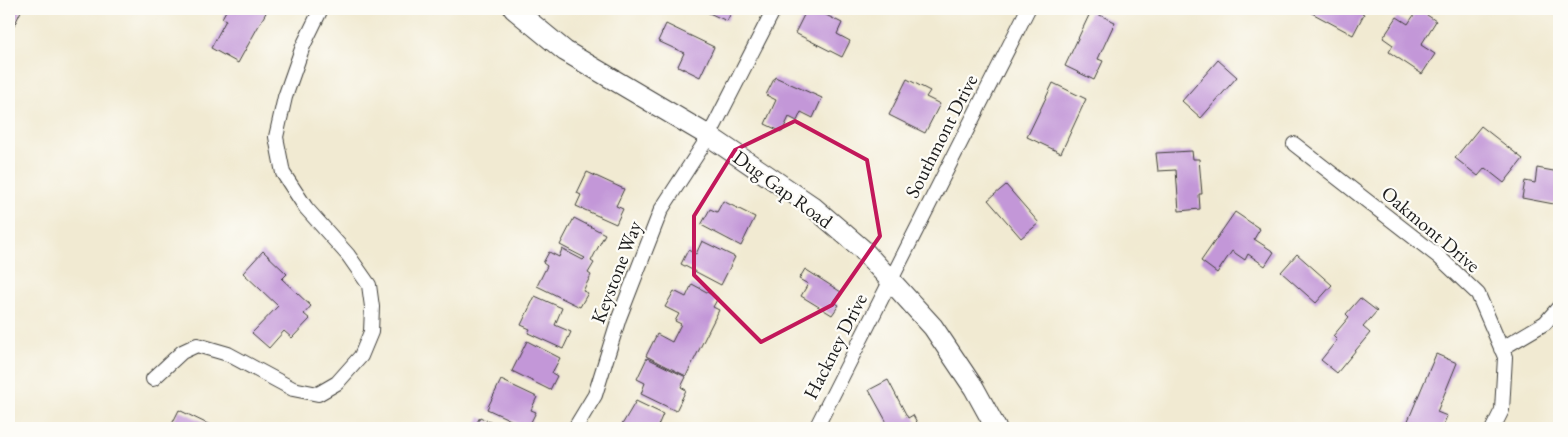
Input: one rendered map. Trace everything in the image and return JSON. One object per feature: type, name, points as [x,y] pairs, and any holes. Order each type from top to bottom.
[{"type":"street","points":[[153,379],[182,352],[197,345],[228,354],[293,389],[318,394],[337,384],[361,356],[371,332],[372,307],[368,285],[348,254],[306,208],[283,173],[276,137],[285,97],[304,46],[322,9]]},
{"type":"street","name":"Dug Gap Road","points":[[514,9],[565,51],[709,136],[812,206],[862,249],[890,282],[933,327],[974,388],[996,428]]},
{"type":"street","name":"Keystone Way","points":[[576,428],[594,395],[619,318],[661,210],[709,136],[774,9]]},
{"type":"street","name":"Southmont Drive","points":[[890,282],[1028,9]]},
{"type":"street","name":"Oakmont Drive","points":[[1294,144],[1439,257],[1478,294],[1504,357],[1505,374],[1502,410],[1493,428]]},
{"type":"street","name":"Hackney Drive","points":[[816,428],[890,282]]},
{"type":"street","points":[[1501,349],[1545,323],[1559,307]]},
{"type":"highlighted area","points":[[795,121],[867,160],[880,236],[832,305],[761,342],[694,275],[694,216],[735,150]]},
{"type":"building","points":[[9,9],[22,9],[13,28],[9,27]]},
{"type":"building","points":[[227,9],[268,9],[238,63],[211,48],[226,20],[222,18]]},
{"type":"building","points":[[700,9],[733,9],[727,21]]},
{"type":"building","points":[[807,9],[814,9],[842,23],[837,34],[850,41],[842,57],[795,33]]},
{"type":"building","points":[[1311,9],[1353,9],[1364,14],[1353,35],[1310,12]]},
{"type":"building","points":[[1418,9],[1436,21],[1421,45],[1435,54],[1422,74],[1389,52],[1393,45],[1383,38],[1397,17],[1408,24]]},
{"type":"building","points":[[1091,11],[1115,22],[1098,59],[1103,61],[1094,80],[1065,66]]},
{"type":"building","points":[[666,24],[714,47],[700,77],[678,66],[684,53],[658,41]]},
{"type":"building","points":[[1218,60],[1237,77],[1201,118],[1182,101]]},
{"type":"building","points":[[775,77],[822,98],[813,118],[801,112],[797,121],[789,117],[782,132],[765,124],[776,100],[766,95]]},
{"type":"building","points":[[907,79],[930,91],[926,97],[940,104],[925,133],[889,115]]},
{"type":"building","points":[[1053,83],[1086,99],[1061,153],[1027,137]]},
{"type":"building","points":[[1481,126],[1523,159],[1504,183],[1485,168],[1478,176],[1455,158]]},
{"type":"building","points":[[1192,151],[1193,159],[1199,159],[1202,194],[1199,194],[1200,209],[1179,211],[1176,170],[1158,171],[1156,153]]},
{"type":"building","points":[[1537,168],[1559,172],[1559,205],[1522,198],[1525,181],[1535,183]]},
{"type":"building","points":[[587,172],[624,189],[616,206],[623,209],[616,224],[576,206],[581,195],[577,193]]},
{"type":"building","points":[[1006,185],[1039,223],[1021,238],[988,200]]},
{"type":"building","points":[[723,201],[755,217],[741,246],[701,225],[710,209],[717,212]]},
{"type":"building","points":[[1235,212],[1260,229],[1254,239],[1274,252],[1265,266],[1248,254],[1245,260],[1232,251],[1217,273],[1201,261]]},
{"type":"building","points":[[574,218],[605,234],[591,261],[594,263],[588,273],[591,275],[583,291],[588,293],[580,307],[537,286],[547,266],[543,263],[549,252],[559,257],[562,249],[583,260],[585,258],[560,245]]},
{"type":"building","points":[[702,241],[735,257],[721,285],[681,264],[688,250],[696,254]]},
{"type":"building","points":[[263,251],[287,274],[282,279],[311,306],[304,314],[310,319],[292,338],[284,331],[269,348],[252,333],[278,306],[243,273]]},
{"type":"building","points":[[1297,254],[1332,285],[1316,303],[1281,272]]},
{"type":"building","points":[[805,269],[841,292],[834,302],[839,305],[832,315],[801,296],[808,284],[799,279]]},
{"type":"building","points":[[692,284],[718,298],[713,307],[719,310],[686,376],[646,356],[657,334],[672,342],[681,324],[675,321],[679,314],[665,307],[674,291],[686,297]]},
{"type":"building","points":[[535,296],[562,308],[555,325],[571,332],[563,349],[528,333],[530,329],[521,325]]},
{"type":"building","points":[[1360,298],[1377,311],[1363,327],[1370,333],[1337,373],[1321,360],[1337,340],[1333,336],[1349,317],[1346,314]]},
{"type":"building","points":[[527,341],[560,358],[552,373],[557,376],[550,390],[512,371]]},
{"type":"building","points":[[1436,354],[1457,363],[1437,412],[1447,416],[1442,428],[1420,428],[1407,423]]},
{"type":"building","points":[[647,358],[686,377],[681,387],[686,390],[676,411],[641,394],[645,383],[637,379]]},
{"type":"building","points":[[501,380],[537,397],[531,410],[536,412],[528,428],[487,409]]},
{"type":"building","points":[[888,380],[908,418],[913,415],[920,428],[890,428],[869,390]]},
{"type":"building","points":[[636,401],[663,414],[657,428],[620,428]]},
{"type":"building","points":[[179,410],[216,428],[170,428]]},
{"type":"building","points":[[480,417],[502,428],[474,428]]}]
